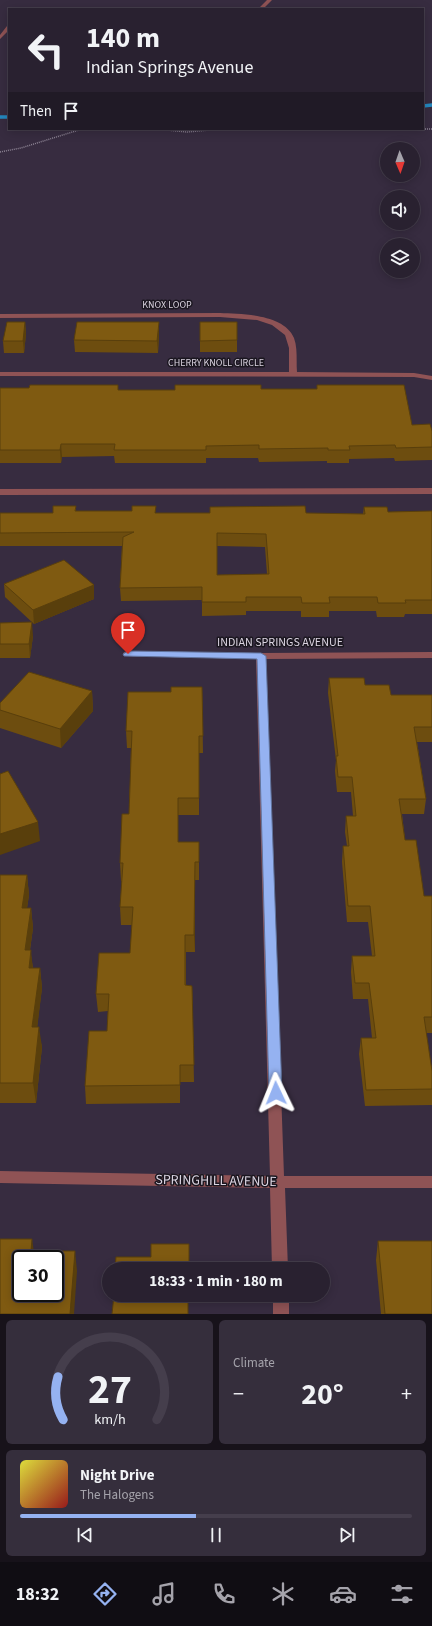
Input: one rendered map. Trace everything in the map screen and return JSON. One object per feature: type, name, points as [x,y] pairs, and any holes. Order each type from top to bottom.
[{"type":"street","points":[[261,8],[270,0]]},
{"type":"street","points":[[0,38],[8,25]]},
{"type":"street","name":"KNOX LOOP","points":[[0,316],[220,316],[262,319],[281,328],[288,334],[292,344],[293,374]]},
{"type":"street","name":"CHERRY KNOLL CIRCLE","points":[[0,374],[414,375],[432,378]]},
{"type":"street","points":[[0,492],[432,491]]},
{"type":"street","name":"INDIAN SPRINGS AVENUE","points":[[128,654],[432,656]]},
{"type":"street","points":[[261,656],[280,1262]]},
{"type":"street","name":"SPRINGHILL AVENUE","points":[[0,1177],[278,1182],[432,1182]]},
{"type":"street","points":[[281,1302],[281,1314]]},
{"type":"path","points":[[0,152],[24,148],[64,132],[76,130]]},
{"type":"path","points":[[167,130],[187,132],[209,130]]},
{"type":"building","points":[[7,322],[25,322],[23,341],[3,341]]},
{"type":"building","points":[[77,322],[159,322],[157,341],[74,340]]},
{"type":"building","points":[[200,322],[237,322],[237,340],[200,341]]},
{"type":"building","points":[[30,385],[118,385],[118,390],[175,390],[175,385],[261,385],[261,389],[317,389],[317,385],[404,385],[412,425],[430,424],[432,431],[432,447],[396,448],[395,445],[349,446],[350,450],[328,450],[328,448],[259,449],[259,445],[206,446],[206,450],[114,450],[115,444],[61,444],[60,450],[0,450],[0,388],[29,388]]},
{"type":"building","points":[[53,506],[76,506],[75,511],[132,511],[132,506],[156,506],[155,513],[210,513],[210,507],[305,506],[306,513],[365,514],[364,507],[387,507],[388,512],[432,511],[432,600],[405,600],[406,603],[378,603],[377,597],[329,597],[330,603],[302,603],[301,597],[246,597],[246,602],[202,602],[202,587],[120,588],[123,537],[134,532],[0,533],[0,513],[53,513]],"holes":[[[217,533],[266,534],[269,574],[217,575]]]},
{"type":"building","points":[[64,560],[94,585],[33,610],[4,584]]},
{"type":"building","points":[[32,622],[29,644],[0,644],[0,623]]},
{"type":"building","points":[[29,672],[92,691],[60,729],[0,710],[0,703]]},
{"type":"building","points":[[329,678],[364,678],[365,685],[389,685],[391,695],[432,695],[432,727],[414,727],[426,799],[399,799],[405,840],[416,840],[424,896],[432,896],[432,1017],[424,1017],[432,1071],[432,1089],[366,1090],[361,1038],[376,1038],[369,983],[355,983],[352,956],[375,956],[370,906],[348,906],[343,846],[349,846],[346,816],[356,816],[352,777],[338,777],[336,756],[338,756]]},
{"type":"building","points":[[171,687],[202,687],[203,736],[199,736],[199,798],[178,798],[178,842],[199,842],[199,862],[195,862],[194,935],[185,935],[185,985],[192,986],[194,1065],[180,1065],[180,1085],[85,1086],[89,1031],[107,1031],[109,994],[96,994],[99,953],[130,953],[133,907],[120,907],[123,863],[120,863],[122,814],[129,814],[132,731],[126,731],[128,692],[171,692]]},
{"type":"building","points":[[8,771],[38,822],[0,834],[0,774]]},
{"type":"building","points":[[0,875],[27,875],[22,908],[31,908],[25,950],[31,950],[29,968],[40,968],[32,1027],[39,1027],[33,1083],[0,1083]]},
{"type":"building","points":[[0,1239],[32,1239],[31,1250],[12,1250],[12,1302],[64,1302],[64,1251],[75,1251],[70,1314],[0,1314]]},
{"type":"building","points":[[378,1241],[432,1241],[432,1314],[385,1314]]},
{"type":"building","points":[[151,1244],[189,1244],[189,1262],[116,1262],[116,1257],[151,1257]]},
{"type":"building","points":[[113,1302],[188,1302],[188,1314],[112,1314]]},
{"type":"waterway","points":[[424,106],[432,105]]},
{"type":"waterway","points":[[0,117],[8,117]]},
{"type":"route","points":[[128,654],[261,656],[276,1093]]}]
